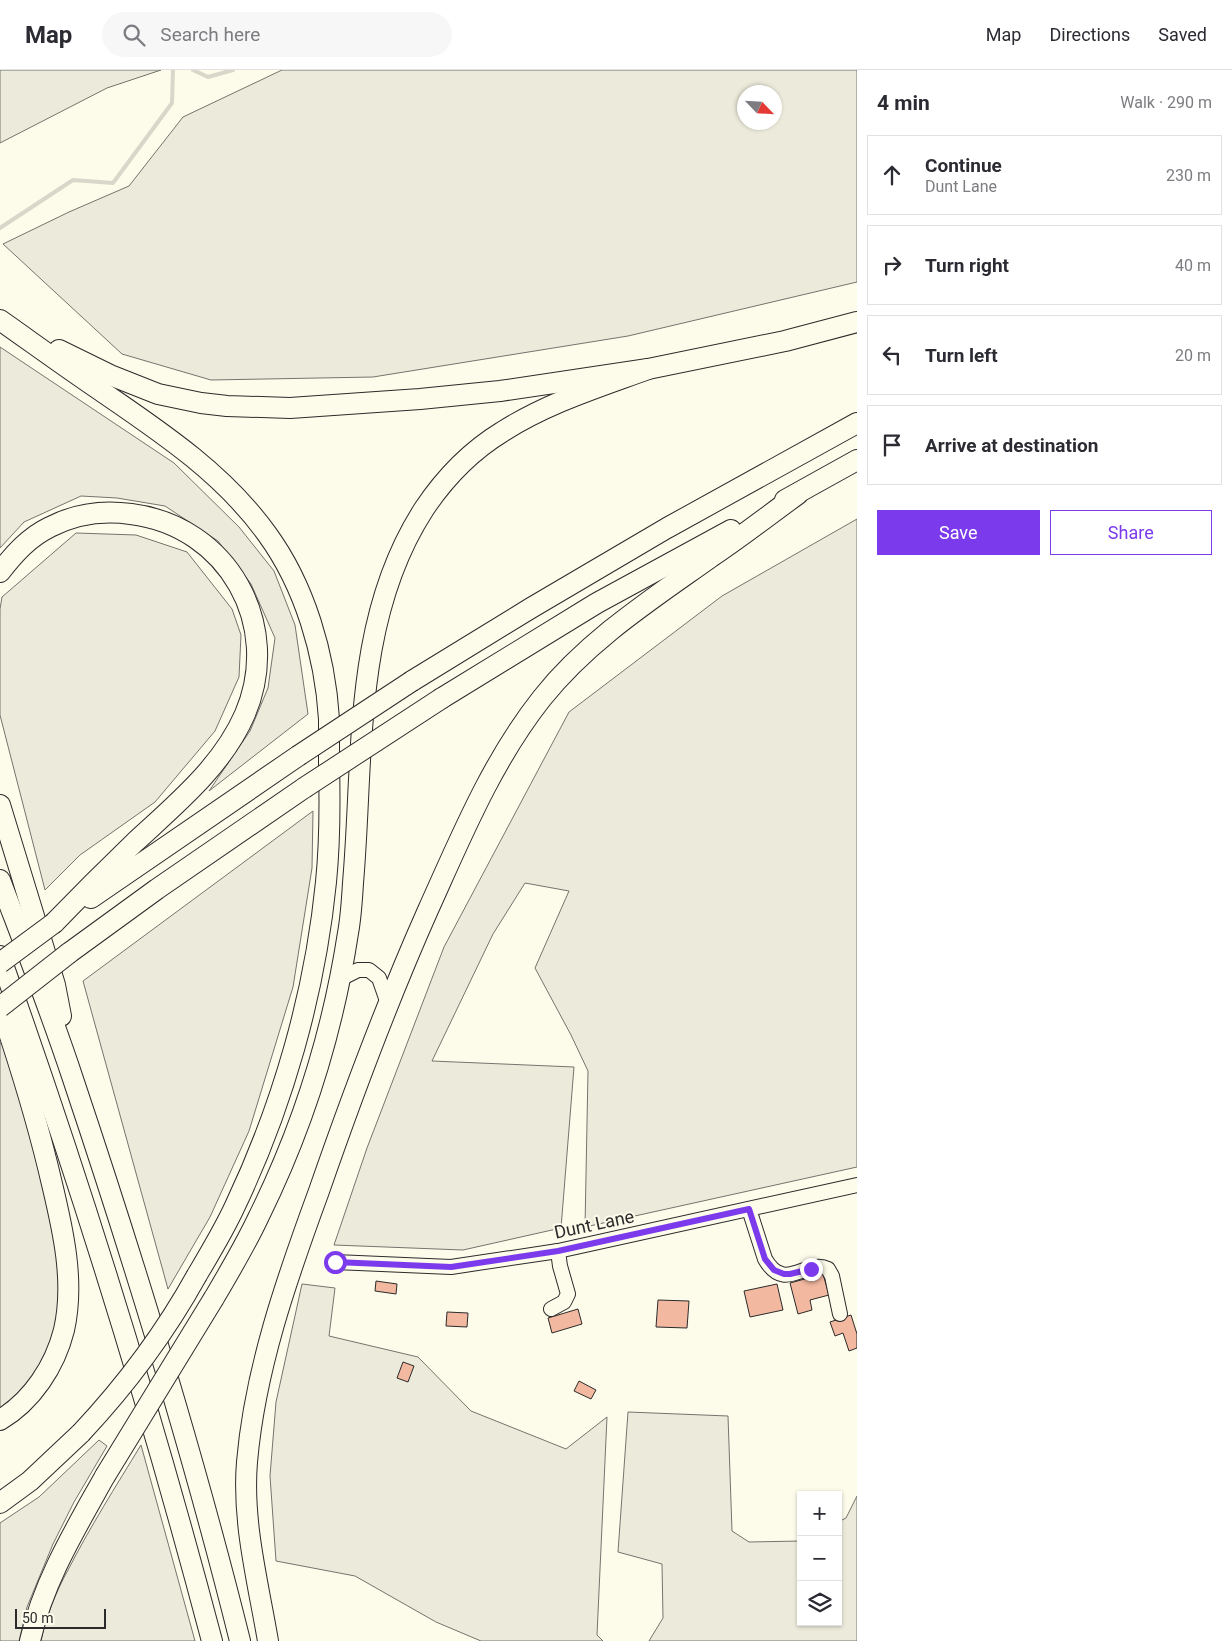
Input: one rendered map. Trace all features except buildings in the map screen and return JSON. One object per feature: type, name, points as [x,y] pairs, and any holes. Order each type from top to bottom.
[{"type":"highway","points":[[7,325],[110,375],[151,392],[177,399],[228,406],[290,408],[420,399],[500,390],[648,369],[785,341],[857,322]]},
{"type":"highway","points":[[0,1503],[30,1481],[81,1433],[125,1383],[180,1307],[235,1206],[253,1166],[290,1062],[299,1029],[316,951],[326,879],[330,799],[328,718],[321,665],[315,638],[306,611],[283,560],[268,535],[239,500],[214,475],[178,446],[7,325]]},
{"type":"highway","points":[[30,1641],[39,1609],[56,1569],[105,1476],[214,1298],[258,1218],[291,1144],[319,1062],[340,979],[350,920],[362,724],[368,670],[387,585],[406,539],[430,500],[458,467],[500,433],[527,417],[559,402],[648,369]]},
{"type":"highway","points":[[0,964],[54,923],[298,756],[412,681],[667,528],[857,423]]},
{"type":"highway","points":[[0,1420],[22,1404],[39,1384],[55,1355],[64,1328],[68,1284],[66,1254],[60,1218],[45,1151],[26,1084],[0,1006],[69,953],[165,884],[304,788],[442,698],[597,603],[857,460]]},
{"type":"highway","points":[[268,1641],[249,1534],[247,1506],[247,1467],[255,1405],[274,1326],[310,1215],[388,1004],[455,850],[503,754],[543,696],[570,666],[622,621],[798,494]]},
{"type":"highway","points":[[0,572],[20,548],[30,540],[49,527],[65,520],[108,512],[153,518],[167,523],[202,542],[224,563],[242,589],[252,614],[255,631],[257,666],[255,683],[245,714],[225,750],[193,787],[109,867],[54,923]]},
{"type":"highway","points":[[0,805],[55,985],[73,1078]]},
{"type":"highway","points":[[0,880],[73,1078],[173,1394],[240,1641]]},
{"type":"highway","points":[[0,956],[74,1171],[126,1332],[171,1488],[212,1641]]},
{"type":"street","points":[[340,979],[358,970],[369,970],[379,978],[388,1004]]},
{"type":"street","name":"Dunt Lane","points":[[335,1262],[451,1267],[558,1251],[857,1185]]},
{"type":"street","points":[[749,1209],[765,1259],[769,1265],[774,1270],[784,1274],[818,1267],[828,1269],[832,1276],[840,1314]]},
{"type":"street","points":[[551,1308],[564,1302],[568,1294],[558,1251]]},
{"type":"shaded area","points":[[0,70],[161,70],[107,88],[0,143]]},
{"type":"shaded area","points":[[282,70],[857,70],[857,282],[628,336],[373,377],[211,380],[122,354],[3,244],[129,186],[183,117]]},
{"type":"shaded area","points":[[0,347],[174,463],[239,527],[274,571],[295,625],[308,714],[209,791],[250,731],[268,688],[275,638],[251,584],[218,541],[165,506],[117,498],[81,496],[24,522],[0,548]]},
{"type":"shaded area","points":[[857,519],[857,1167],[585,1227],[588,1071],[535,968],[569,891],[525,883],[493,934],[432,1061],[574,1067],[561,1228],[463,1250],[334,1245],[367,1148],[444,947],[569,712],[722,596]]},
{"type":"shaded area","points":[[76,533],[136,535],[187,552],[232,609],[241,635],[239,677],[215,731],[155,802],[80,855],[45,890],[0,715],[0,609],[2,597]]},
{"type":"shaded area","points":[[313,811],[312,868],[293,987],[249,1131],[210,1217],[168,1289],[83,981]]},
{"type":"shaded area","points":[[0,1043],[3,1044],[55,1218],[63,1308],[37,1375],[0,1411]]},
{"type":"shaded area","points":[[302,1284],[335,1288],[329,1336],[418,1357],[471,1411],[566,1449],[607,1417],[597,1635],[603,1641],[481,1641],[436,1622],[355,1576],[276,1561],[270,1476],[276,1402]]},
{"type":"shaded area","points":[[628,1412],[728,1416],[732,1531],[749,1542],[797,1541],[797,1626],[842,1626],[842,1520],[846,1518],[857,1496],[857,1641],[649,1641],[663,1618],[662,1564],[618,1552]]},
{"type":"shaded area","points":[[99,1440],[107,1446],[74,1502],[53,1544],[27,1607],[19,1641],[0,1641],[0,1523],[39,1497]]},
{"type":"shaded area","points":[[141,1445],[195,1641],[41,1641],[49,1613],[76,1554]]},
{"type":"waterway","points":[[0,228],[73,180],[113,183],[172,103],[173,70]]},
{"type":"waterway","points":[[193,70],[208,77],[233,70]]},
{"type":"route","points":[[335,1262],[451,1267],[558,1251],[749,1209],[765,1259],[774,1270],[779,1273],[790,1274],[811,1269]]}]
